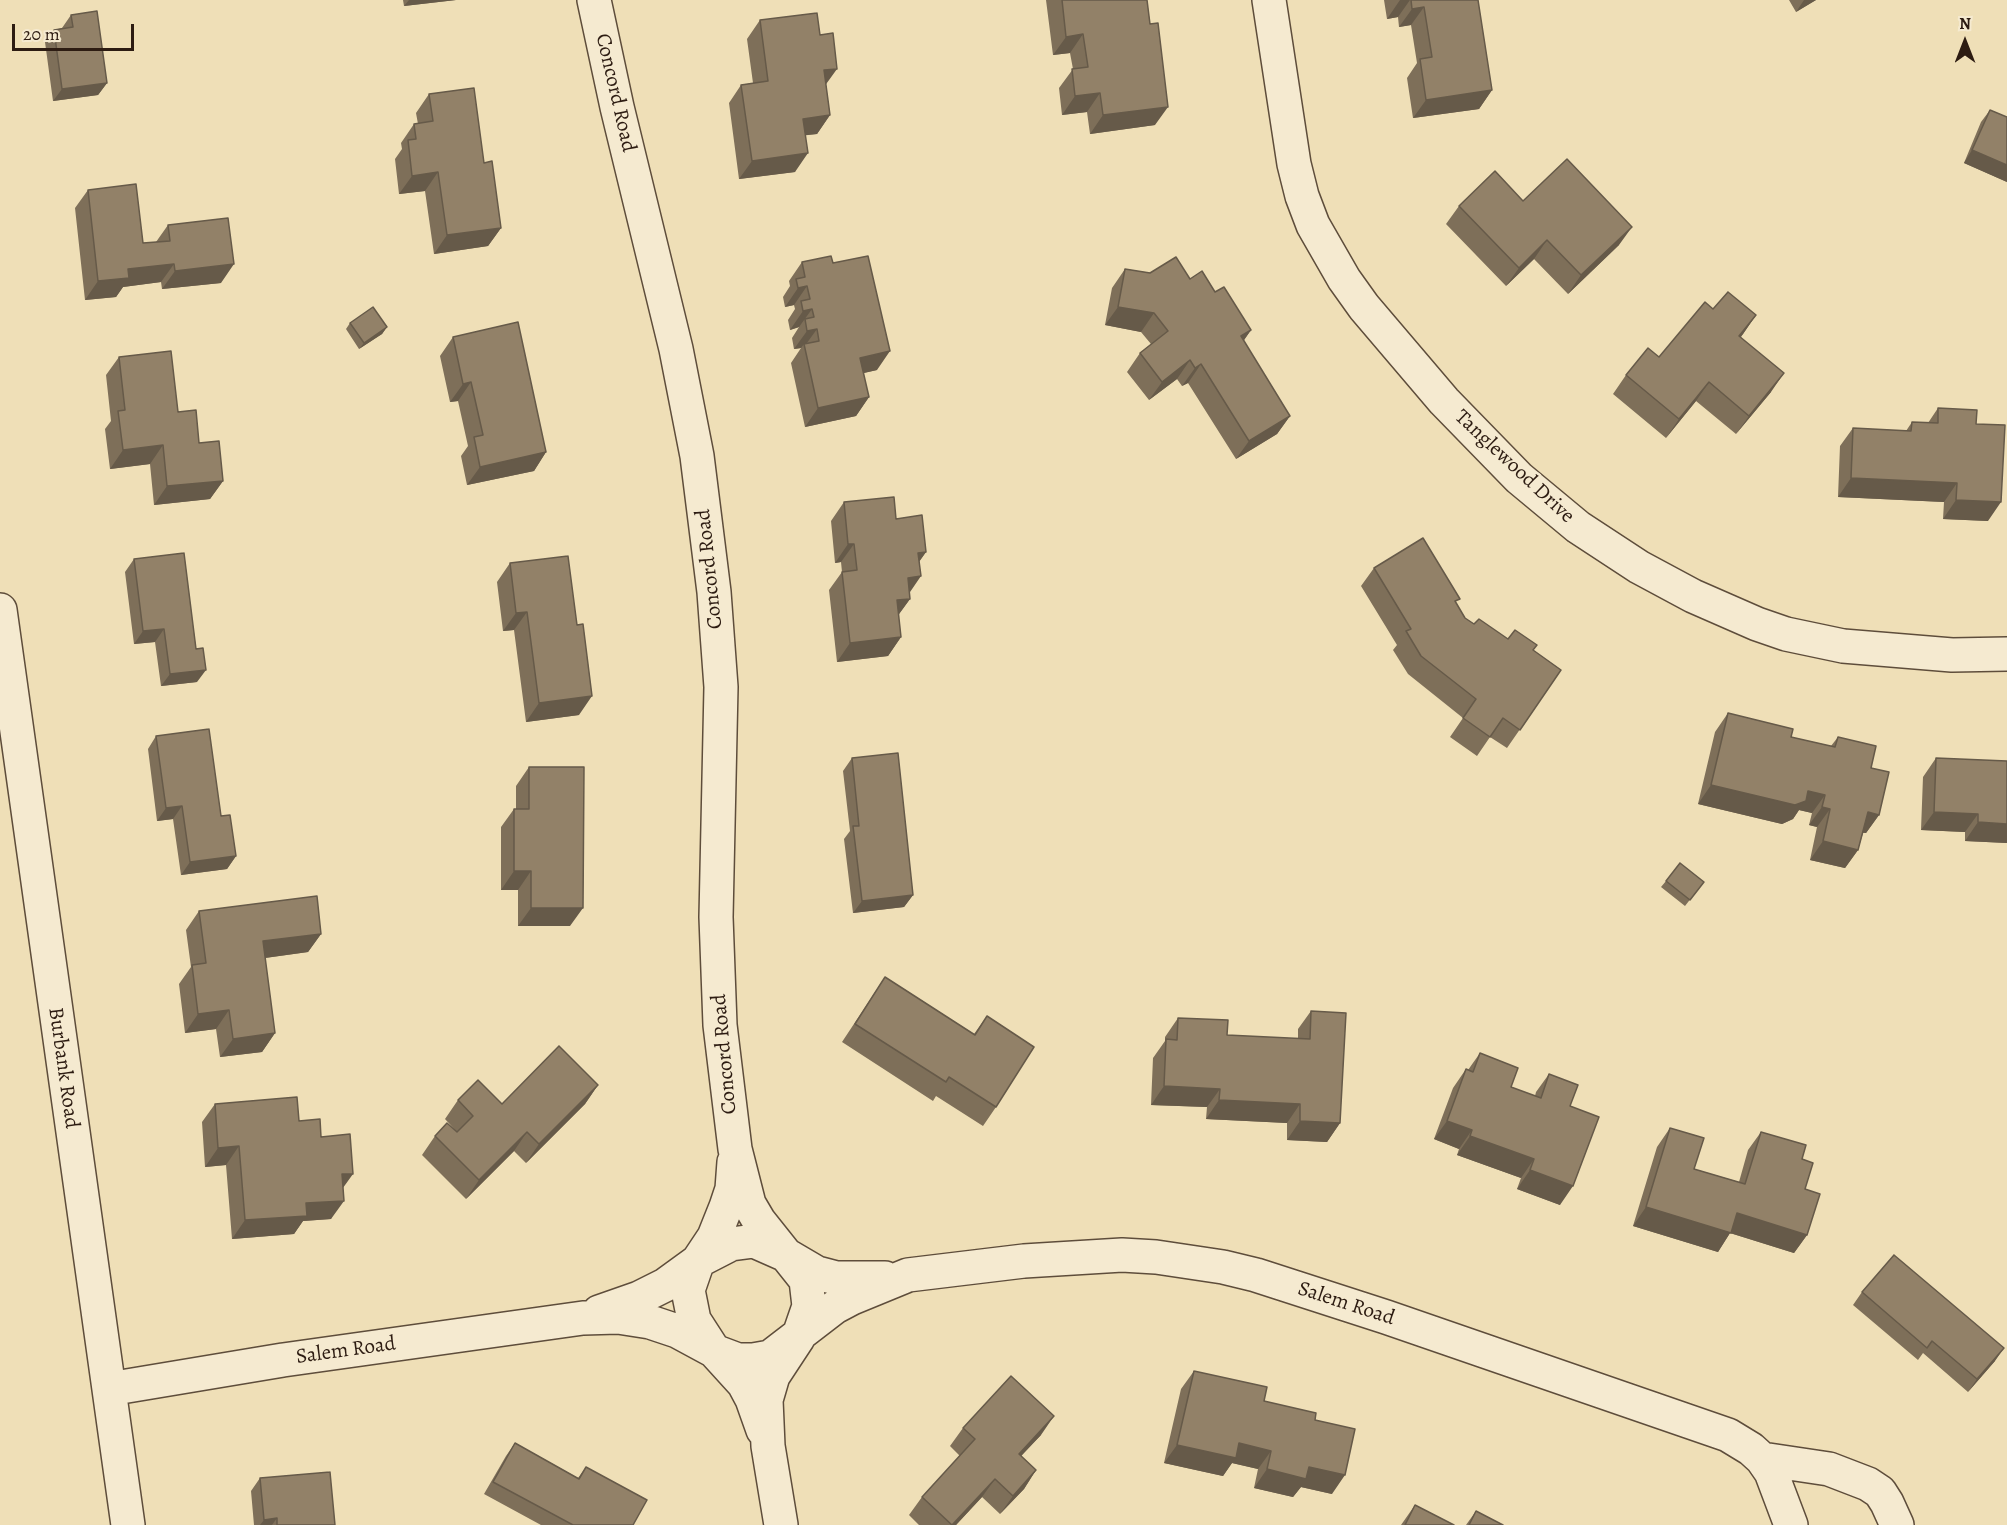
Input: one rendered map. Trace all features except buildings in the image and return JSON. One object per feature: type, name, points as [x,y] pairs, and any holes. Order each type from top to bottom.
[{"type":"street","name":"Concord Road","points":[[594,0],[617,107],[676,350],[697,456],[714,592],[721,687],[716,917],[720,1025],[735,1149],[749,1204],[759,1221],[806,1280],[809,1306],[798,1338],[773,1376],[766,1400],[768,1446],[781,1525]]},
{"type":"street","name":"Tanglewood Drive","points":[[1269,0],[1294,164],[1302,196],[1313,225],[1344,279],[1364,307],[1444,401],[1519,478],[1578,527],[1639,567],[1693,596],[1757,624],[1843,646],[1952,655],[2007,654]]},
{"type":"street","name":"Burbank Road","points":[[0,610],[128,1525]]},
{"type":"street","name":"Concord Road","points":[[698,1261],[714,1237],[732,1189],[735,1149]]},
{"type":"street","name":"Salem Road","points":[[583,1317],[639,1298],[665,1285],[698,1261],[731,1244],[754,1241],[788,1256],[817,1273],[836,1278],[874,1280],[1024,1261],[1122,1255],[1156,1257],[1223,1267],[1256,1275],[1375,1313],[1728,1435],[1762,1458],[1771,1472],[1791,1525]]},
{"type":"street","points":[[698,1261],[688,1290],[694,1320],[714,1351]]},
{"type":"street","name":"Salem Road","points":[[109,1389],[284,1360],[583,1317],[618,1317],[650,1322],[677,1331],[714,1351],[738,1360],[770,1358],[835,1307],[908,1275]]},
{"type":"street","name":"Concord Road","points":[[714,1351],[744,1384],[758,1414],[768,1446]]},
{"type":"street","name":"Salem Road","points":[[1762,1458],[1829,1469],[1868,1484],[1880,1492],[1897,1525]]}]
